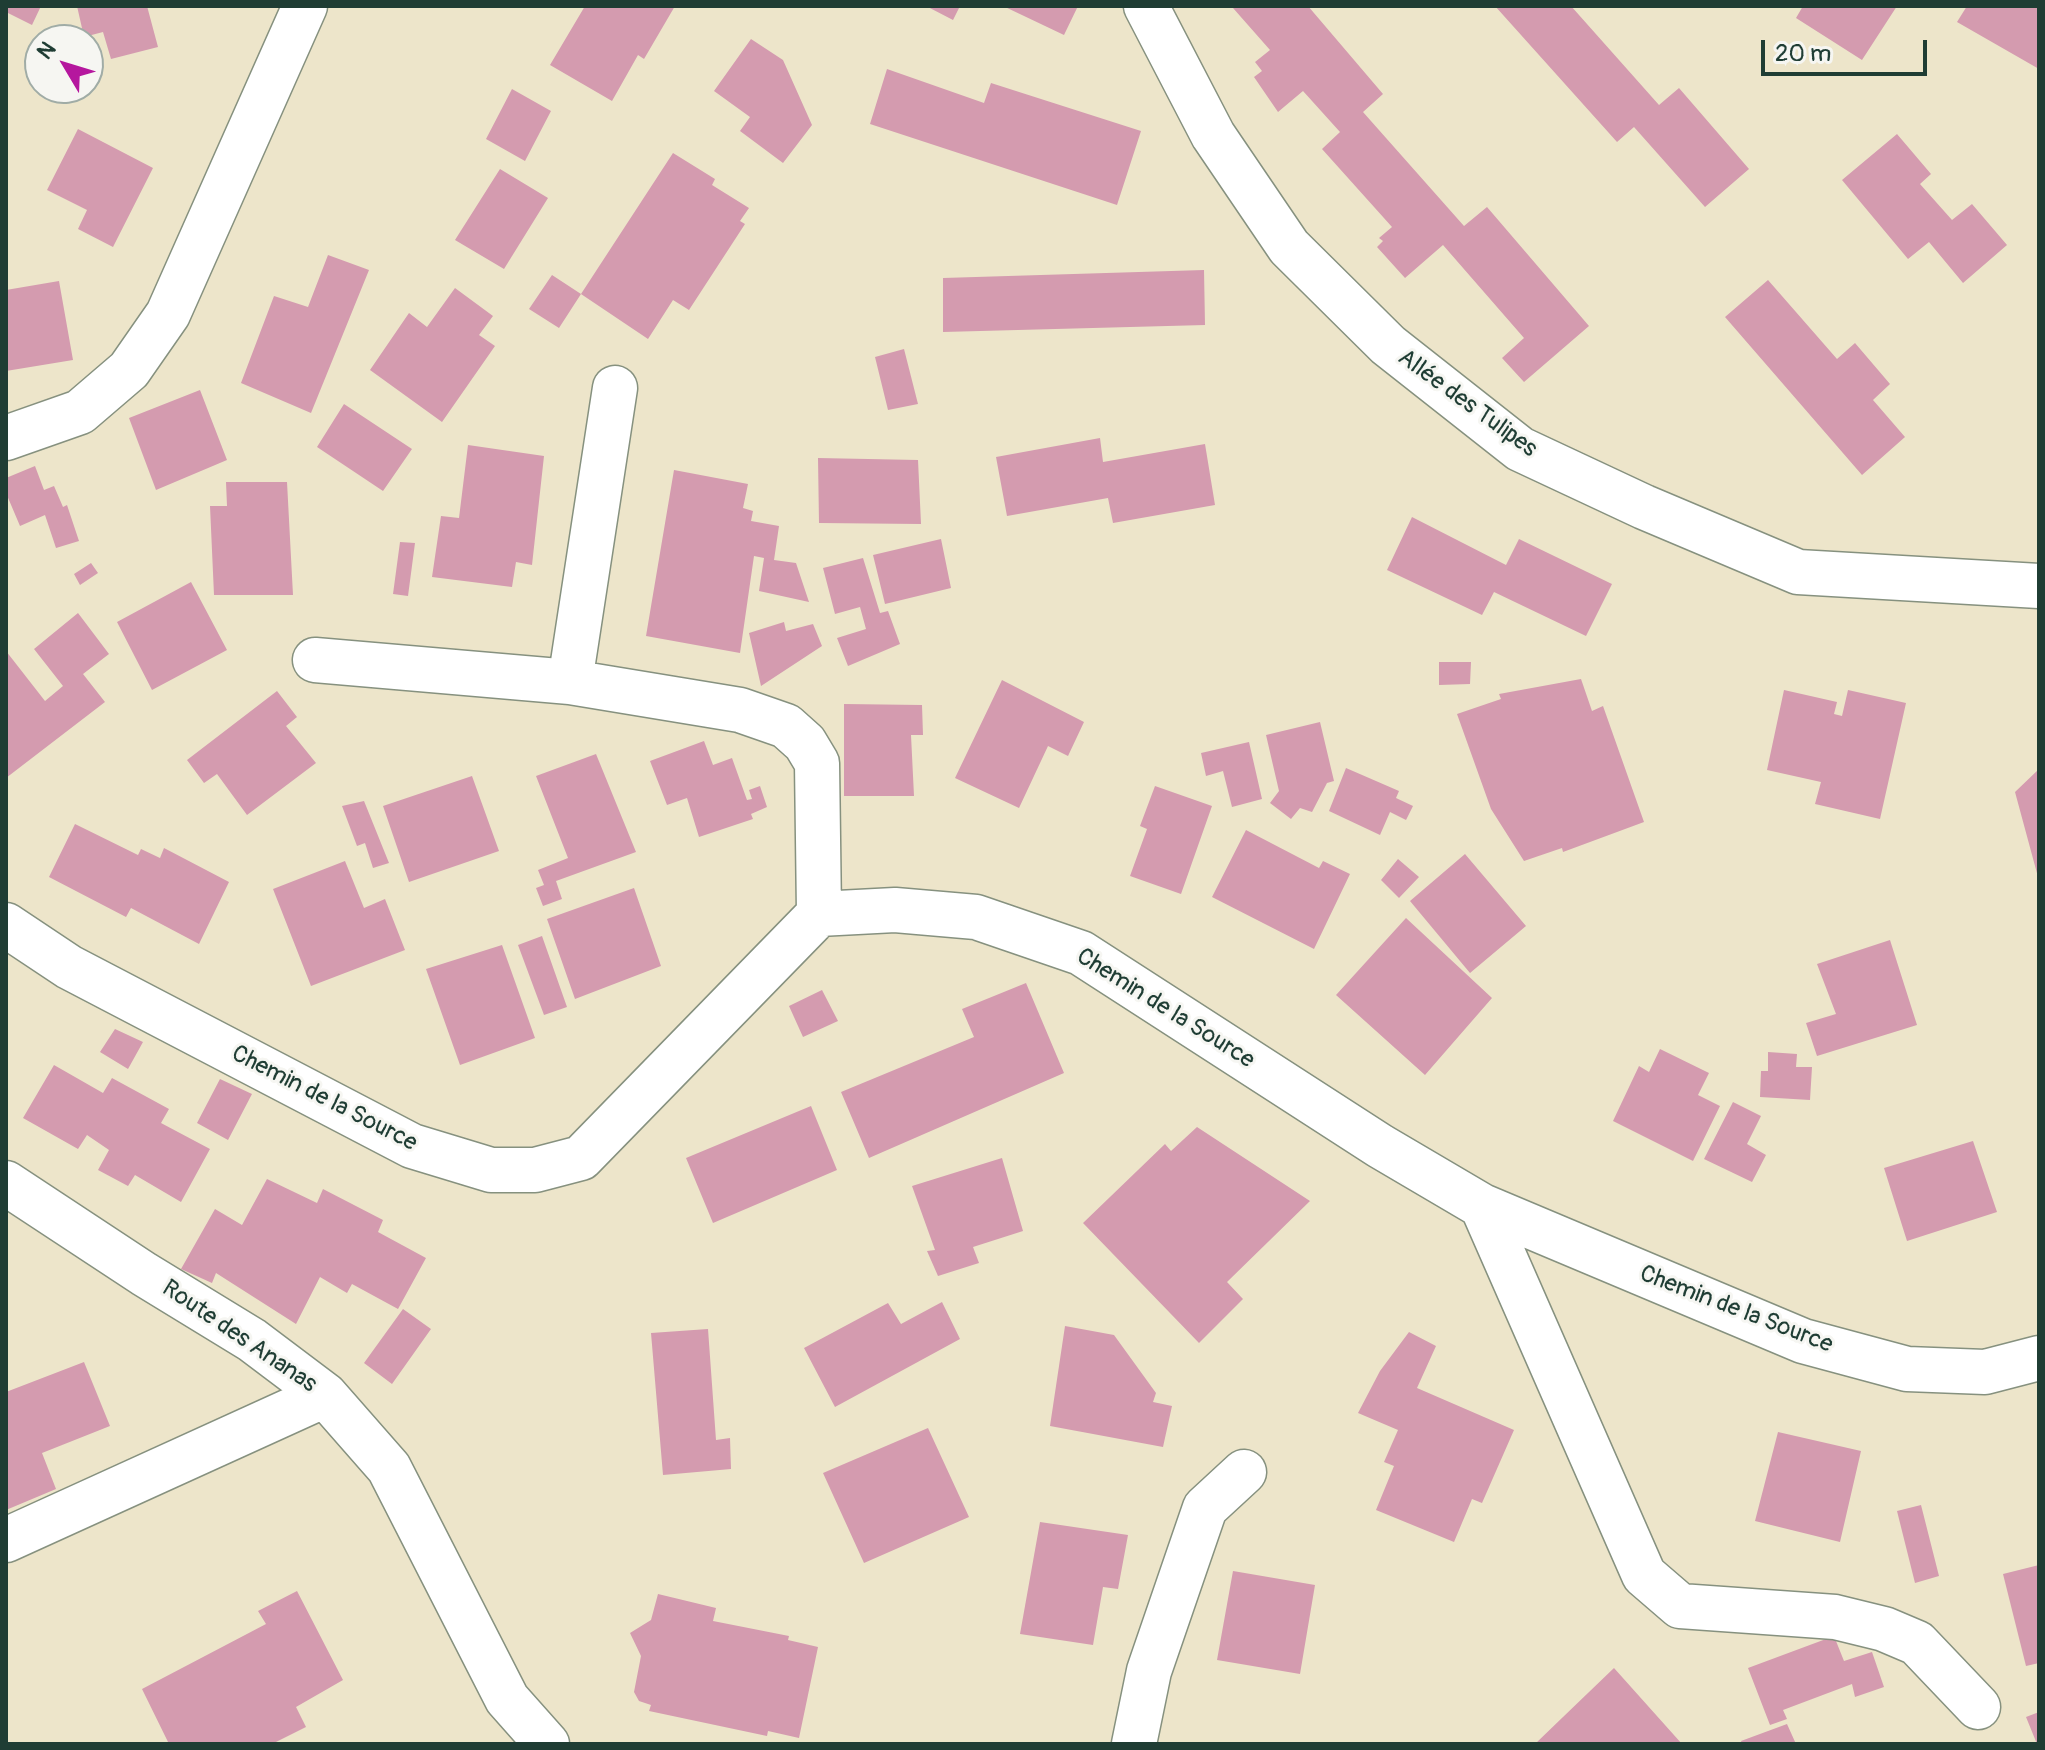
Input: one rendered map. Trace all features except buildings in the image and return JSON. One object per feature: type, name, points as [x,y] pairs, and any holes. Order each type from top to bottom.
[{"type":"street","points":[[6,438],[80,412],[129,370],[168,314],[305,6]]},
{"type":"street","name":"Allée des Tulipes","points":[[1146,6],[1213,135],[1289,247],[1388,345],[1520,449],[1644,507],[1798,572],[2039,586]]},
{"type":"street","points":[[570,682],[615,388]]},
{"type":"street","points":[[315,660],[570,682],[740,710],[786,726],[805,743],[817,763],[819,914]]},
{"type":"street","name":"Chemin de la Source","points":[[6,925],[69,967],[412,1146],[491,1170],[535,1170],[581,1158],[819,914],[895,910],[976,917],[1081,953],[1380,1146],[1482,1206],[1803,1341],[1907,1369],[1985,1372],[2039,1358]]},
{"type":"street","name":"Route des Ananas","points":[[6,1183],[144,1274],[252,1340],[325,1395],[389,1468],[507,1699],[547,1744]]},
{"type":"street","points":[[1482,1206],[1644,1575],[1680,1606],[1835,1617],[1884,1629],[1917,1643],[1978,1707]]},
{"type":"street","points":[[6,1540],[325,1395]]},
{"type":"street","points":[[1134,1744],[1149,1671],[1205,1508],[1244,1472]]}]
